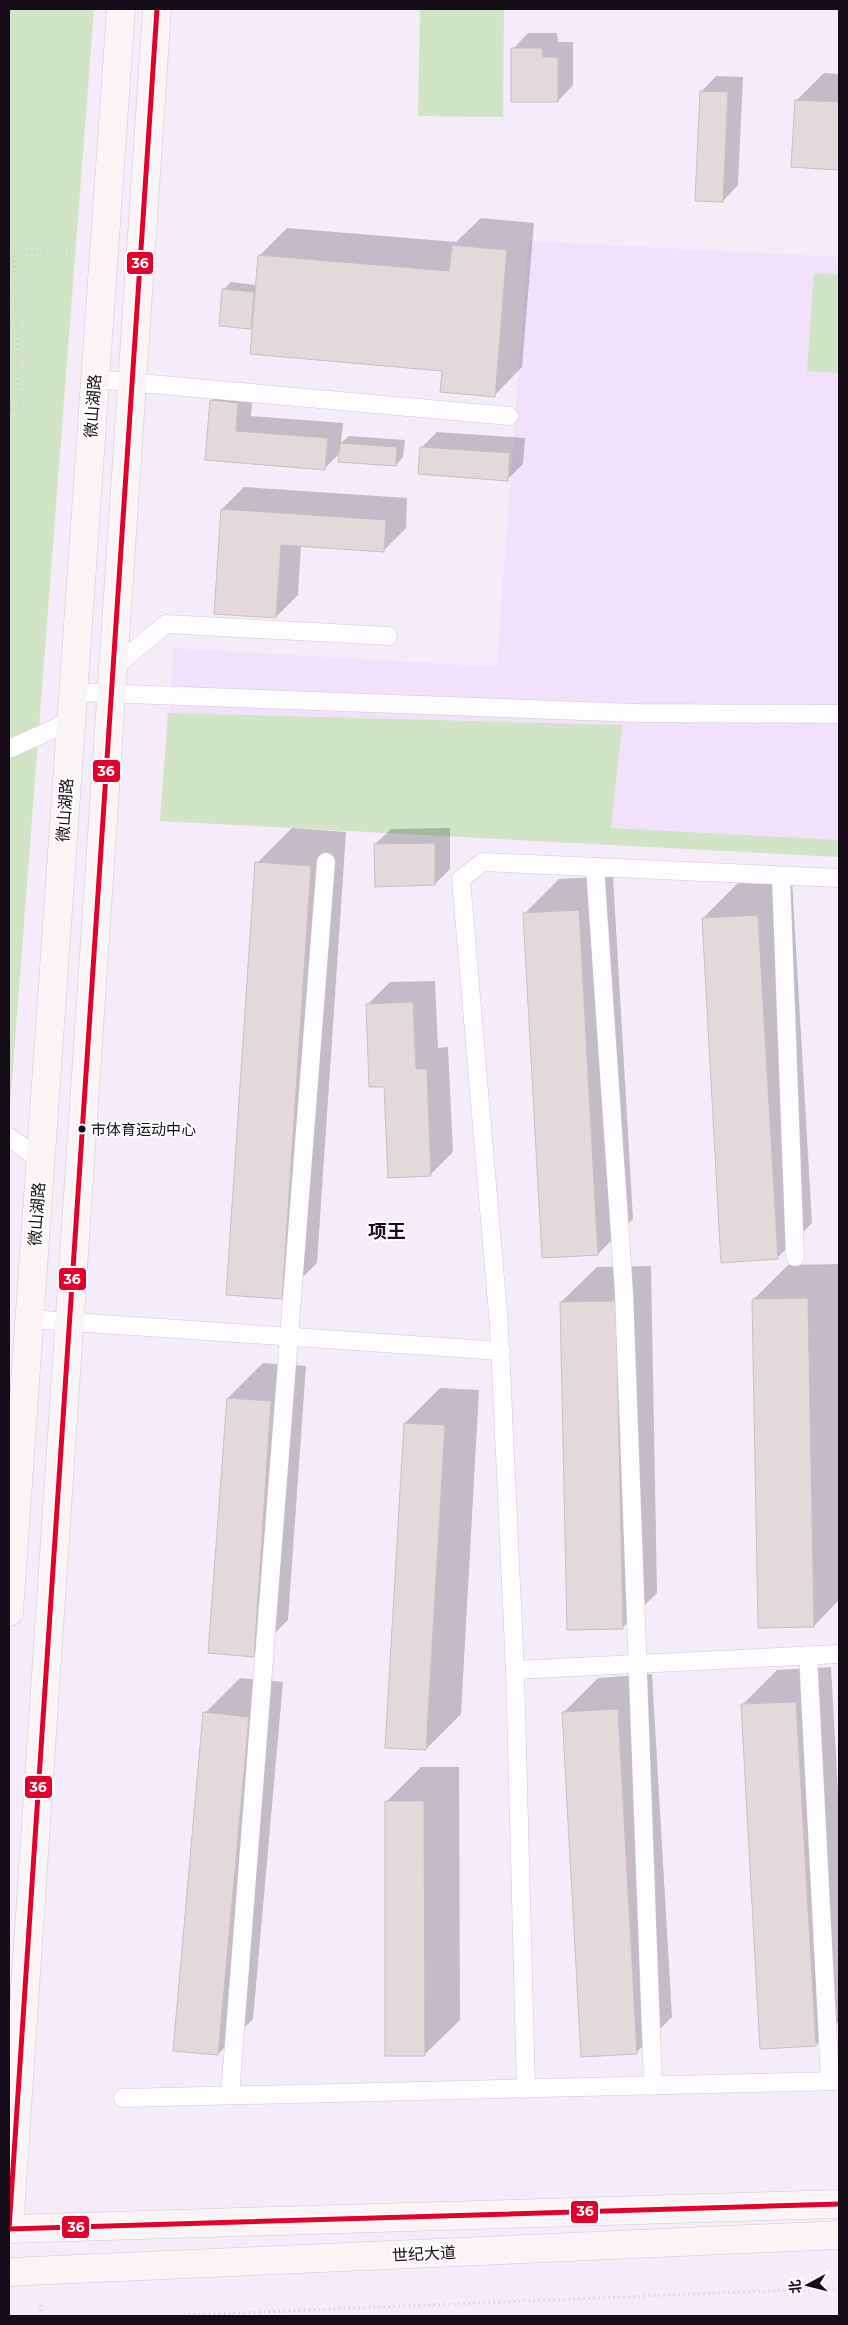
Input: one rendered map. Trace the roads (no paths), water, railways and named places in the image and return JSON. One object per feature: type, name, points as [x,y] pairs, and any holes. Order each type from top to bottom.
[{"type":"street","name":"微山湖路","points":[[9,1596],[121,9]]},
{"type":"street","points":[[157,9],[9,2229],[839,2204]]},
{"type":"street","name":"世纪大道","points":[[9,2272],[839,2235]]},
{"type":"lane","points":[[95,379],[509,416]]},
{"type":"lane","points":[[112,681],[166,624],[388,636]]},
{"type":"lane","points":[[73,692],[112,681],[637,713],[839,714]]},
{"type":"lane","points":[[9,749],[71,721]]},
{"type":"lane","points":[[230,2095],[326,862]]},
{"type":"lane","points":[[526,2088],[515,1670],[501,1351],[461,879],[483,862],[839,878]]},
{"type":"lane","points":[[595,867],[624,1293],[653,2086]]},
{"type":"lane","points":[[781,876],[795,1257]]},
{"type":"lane","points":[[9,1137],[40,1160]]},
{"type":"lane","points":[[29,1319],[501,1351]]},
{"type":"lane","points":[[515,1670],[839,1654]]},
{"type":"lane","points":[[123,2098],[835,2081],[808,1655]]},
{"type":"place","name":"市体育运动中心","points":[[82,1129]]},
{"type":"district","name":"项王","points":[[387,1231]]}]
